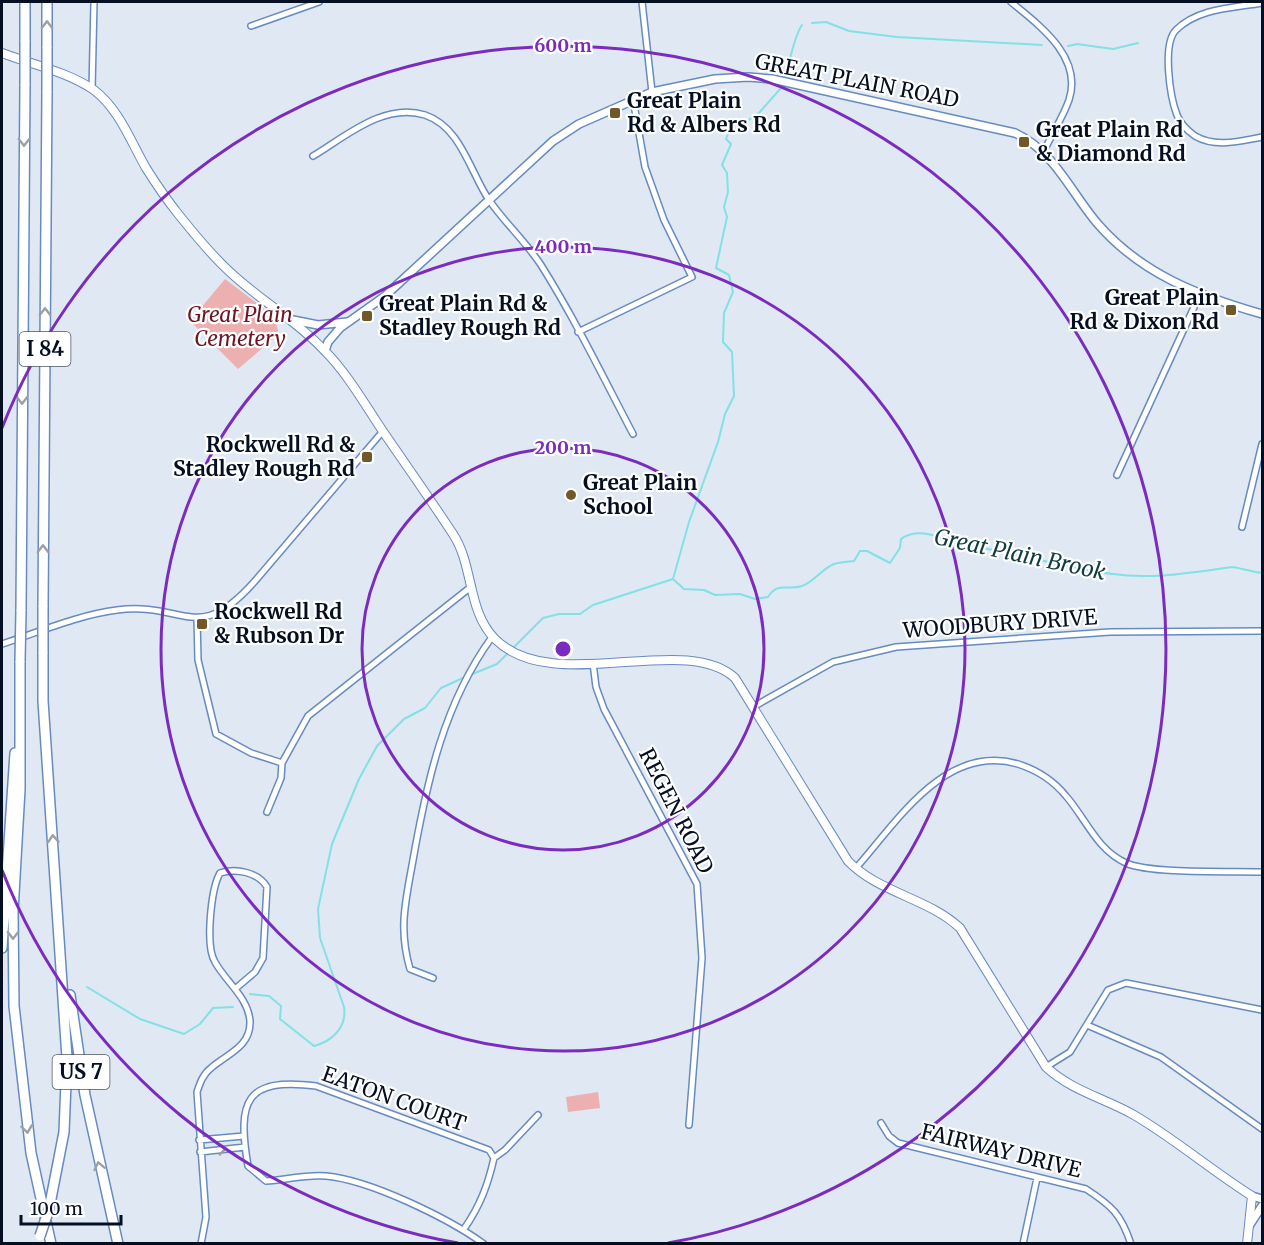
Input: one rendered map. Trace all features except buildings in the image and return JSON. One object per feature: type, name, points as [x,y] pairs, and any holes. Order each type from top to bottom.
[{"type":"highway","name":"I 84","points":[[2,948],[20,664],[26,2]]},
{"type":"highway","name":"I 84","points":[[39,1240],[49,1209],[60,1155],[67,1083],[58,897],[43,702],[47,2]]},
{"type":"highway","name":"US 7","points":[[20,664],[20,789],[13,912],[14,1005],[31,1153],[51,1244]]},
{"type":"highway","name":"US 7","points":[[58,897],[81,1071],[111,1216],[119,1244]]},
{"type":"main road","name":"GREAT PLAIN ROAD","points":[[2,54],[67,77],[92,89],[123,125],[164,195],[212,254],[232,274],[292,320],[326,351]]},
{"type":"main road","points":[[326,351],[350,381],[460,546],[480,618],[492,637],[514,654],[537,661],[593,663],[679,661],[712,665],[727,671],[735,678],[842,850],[856,868],[942,914],[960,928],[1046,1067],[1071,1087],[1135,1116],[1252,1196],[1247,1244]]},
{"type":"street","points":[[92,89],[94,2]]},
{"type":"street","points":[[251,26],[318,2]]},
{"type":"street","points":[[642,2],[652,92]]},
{"type":"street","points":[[1011,2],[1051,37],[1065,55],[1071,73],[1069,101],[1044,151]]},
{"type":"street","points":[[1263,3],[1207,13],[1189,19],[1174,32],[1167,55],[1177,115],[1186,129],[1213,143],[1263,137]]},
{"type":"street","name":"GREAT PLAIN ROAD","points":[[326,351],[328,342],[349,322],[385,296],[488,199],[564,132],[652,92],[715,79],[772,79],[1015,133],[1031,140],[1044,151],[1088,212],[1114,241],[1161,278],[1200,294],[1263,314]]},
{"type":"street","points":[[578,332],[692,277],[664,220],[645,167],[633,99]]},
{"type":"street","points":[[313,156],[378,117],[402,112],[426,115],[437,121],[452,135],[488,199],[540,263],[633,434]]},
{"type":"street","points":[[1118,475],[1200,294]]},
{"type":"street","name":"GREAT PLAIN ROAD","points":[[292,320],[318,326],[349,322]]},
{"type":"street","points":[[2,645],[114,610],[136,608],[198,618],[214,615],[234,604],[383,431]]},
{"type":"street","points":[[1242,527],[1263,444]]},
{"type":"street","points":[[267,812],[281,778],[282,763],[308,716],[472,586]]},
{"type":"street","points":[[198,618],[198,660],[216,734],[251,753],[282,763]]},
{"type":"street","name":"WOODBURY DRIVE","points":[[753,707],[833,663],[896,647],[1110,632],[1263,631]]},
{"type":"street","points":[[432,978],[410,969],[402,944],[403,919],[426,789],[449,712],[468,673],[492,637]]},
{"type":"street","name":"REGEN ROAD","points":[[593,663],[596,687],[604,708],[697,884],[702,958],[689,1125]]},
{"type":"street","points":[[856,868],[928,788],[955,768],[982,760],[1007,761],[1032,768],[1054,783],[1105,850],[1129,865],[1263,872]]},
{"type":"street","points":[[201,1244],[206,1217],[197,1092],[201,1079],[210,1068],[242,1046],[248,1034],[250,1021],[235,988],[214,962],[210,948],[215,883],[220,873],[230,870],[253,875],[263,880],[267,887],[263,958],[255,972],[235,988]]},
{"type":"street","points":[[1046,1067],[1070,1052],[1108,990],[1126,984],[1263,1010]]},
{"type":"street","points":[[1087,1025],[1161,1057],[1263,1129]]},
{"type":"street","name":"EATON COURT","points":[[484,1244],[464,1229],[434,1213],[375,1190],[326,1176],[266,1181],[248,1166],[243,1113],[253,1094],[268,1085],[286,1082],[316,1086],[489,1150],[494,1158]]},
{"type":"street","points":[[464,1229],[478,1209],[494,1158],[505,1150],[538,1116]]},
{"type":"street","name":"FAIRWAY DRIVE","points":[[881,1123],[898,1143],[1086,1189],[1105,1201],[1123,1220],[1131,1244]]},
{"type":"street","points":[[199,1140],[244,1136]]},
{"type":"street","points":[[200,1152],[245,1147]]},
{"type":"street","points":[[1023,1244],[1037,1178]]},
{"type":"street","points":[[1252,1196],[1263,1199]]},
{"type":"street","points":[[1247,1231],[1263,1206]]},
{"type":"green space","name":"Great Plain Cemetery","points":[[225,279],[274,316],[279,334],[238,369],[190,321]]},
{"type":"green space","points":[[598,1092],[600,1108],[568,1112],[566,1097]]},
{"type":"waterway","points":[[812,23],[826,22],[849,31],[897,37],[1042,45]]},
{"type":"waterway","points":[[785,77],[794,42],[802,25]]},
{"type":"waterway","points":[[1068,46],[1077,44],[1113,49],[1138,43]]},
{"type":"waterway","points":[[470,675],[497,664],[543,618],[559,614],[580,614],[593,605],[673,579],[689,522],[718,442],[725,414],[734,396],[732,352],[723,342],[724,313],[733,292],[729,275],[716,268],[727,217],[724,207],[728,192],[727,173],[722,165],[731,144],[726,139],[728,134],[759,113],[781,88]]},
{"type":"waterway","name":"Great Plain Brook","points":[[673,579],[684,589],[704,590],[715,595],[740,594],[755,599],[768,597],[775,589],[802,586],[834,564],[854,561],[860,551],[867,551],[890,563],[900,548],[901,539],[918,533],[1077,568],[1128,576],[1158,576],[1232,567],[1262,573]]},
{"type":"waterway","points":[[250,994],[269,996],[281,1006],[280,1019],[314,1046],[327,1041],[341,1027],[344,1007],[320,938],[318,909],[332,844],[359,779],[377,746],[404,719],[425,708],[441,688],[465,677]]},
{"type":"waterway","points":[[87,987],[140,1019],[184,1034],[200,1024],[213,1008],[233,1007]]},
{"type":"place","name":"Great Plain Rd & Albers Rd","points":[[615,113]]},
{"type":"place","name":"Great Plain Rd & Diamond Rd","points":[[1024,142]]},
{"type":"place","name":"Great Plain Rd & Dixon Rd","points":[[1231,310]]},
{"type":"place","name":"Great Plain Rd & Stadley Rough Rd","points":[[367,316]]},
{"type":"place","name":"Rockwell Rd & Stadley Rough Rd","points":[[367,457]]},
{"type":"place","name":"Great Plain School","points":[[571,495]]},
{"type":"place","name":"Rockwell Rd & Rubson Dr","points":[[202,624]]}]
